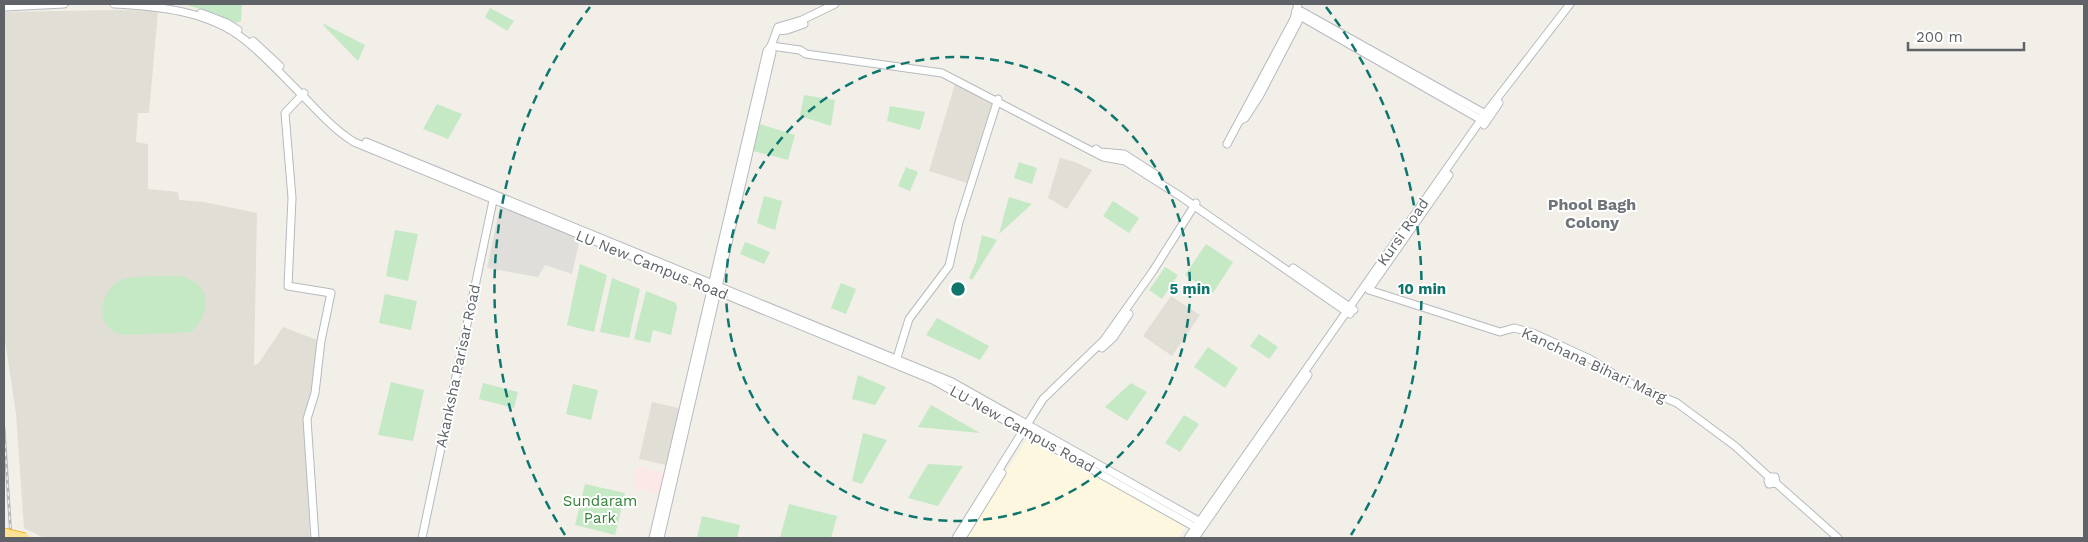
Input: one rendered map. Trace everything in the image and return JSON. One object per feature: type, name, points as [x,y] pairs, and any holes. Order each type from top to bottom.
[{"type":"highway","points":[[4,533],[25,538]]},
{"type":"street","points":[[4,7],[64,4]]},
{"type":"street","name":"LU New Campus Road","points":[[114,4],[163,5],[215,23],[241,37],[304,94],[338,131],[354,142],[896,361],[1028,428],[1200,526]]},
{"type":"street","points":[[653,538],[772,52],[771,46],[778,29],[802,20],[834,4]]},
{"type":"street","points":[[778,29],[787,30],[808,22],[841,4]]},
{"type":"street","name":"Kursi Road","points":[[1188,538],[1200,526],[1486,118],[1570,4]]},
{"type":"street","name":"Kursi Road","points":[[1351,311],[1369,290],[1486,118],[1575,4]]},
{"type":"street","points":[[1227,144],[1300,9],[1486,118]]},
{"type":"street","points":[[771,46],[800,50],[807,49],[938,68],[1100,152],[1124,154],[1351,311]]},
{"type":"street","points":[[304,94],[285,113],[292,198],[288,286],[331,293],[321,341],[315,393],[307,419],[315,538]]},
{"type":"street","points":[[896,361],[909,319],[949,266],[959,222],[998,100]]},
{"type":"street","name":"Akanksha Parisar Road","points":[[423,538],[496,198]]},
{"type":"street","points":[[956,538],[1028,428],[1051,398],[1113,338],[1197,205]]},
{"type":"street","points":[[660,538],[715,287]]},
{"type":"street","name":"Kanchana Bihari Marg","points":[[1369,290],[1500,332],[1514,328],[1533,333],[1585,357],[1622,380],[1677,403],[1735,446],[1769,477],[1769,484],[1776,483],[1838,538]]},
{"type":"street","points":[[962,538],[1028,428]]},
{"type":"street","name":"Kursi Road","points":[[1195,538],[1200,526]]},
{"type":"shaded area","points":[[158,11],[149,113],[138,113],[136,142],[148,144],[148,189],[178,192],[179,200],[204,202],[257,213],[254,365],[258,364],[283,327],[317,340],[313,391],[304,415],[310,538],[44,538],[24,528],[16,414],[4,333],[4,12]]},
{"type":"shaded area","points":[[955,84],[992,103],[967,183],[929,171]]},
{"type":"shaded area","points":[[1060,158],[1075,162],[1092,170],[1067,209],[1048,198]]},
{"type":"shaded area","points":[[500,206],[580,239],[572,274],[545,265],[538,277],[487,268]]},
{"type":"shaded area","points":[[1171,296],[1200,315],[1172,356],[1143,336]]},
{"type":"shaded area","points":[[652,402],[679,408],[666,465],[639,459]]},
{"type":"shaded area","points":[[1028,437],[1186,527],[1178,538],[965,538]]},
{"type":"shaded area","points":[[637,466],[664,472],[659,494],[632,488]]},
{"type":"green space","points":[[183,4],[242,4],[241,21],[236,23],[214,13]]},
{"type":"green space","points":[[490,8],[514,21],[507,31],[485,17]]},
{"type":"green space","points":[[323,25],[365,45],[358,61]]},
{"type":"green space","points":[[804,95],[835,100],[831,126],[800,116]]},
{"type":"green space","points":[[437,104],[462,114],[448,139],[423,129]]},
{"type":"green space","points":[[890,106],[925,112],[920,130],[887,121]]},
{"type":"green space","points":[[760,124],[795,135],[788,160],[753,151]]},
{"type":"green space","points":[[1019,162],[1037,168],[1032,184],[1014,178]]},
{"type":"green space","points":[[906,167],[918,172],[910,191],[898,186]]},
{"type":"green space","points":[[764,196],[782,201],[775,230],[757,223]]},
{"type":"green space","points":[[1009,197],[1032,204],[999,234]]},
{"type":"green space","points":[[1113,201],[1139,218],[1129,233],[1103,216]]},
{"type":"green space","points":[[395,230],[418,234],[408,281],[386,276]]},
{"type":"green space","points":[[982,235],[997,240],[972,280],[969,278],[976,262]]},
{"type":"green space","points":[[745,242],[770,252],[764,264],[740,254]]},
{"type":"green space","points":[[1206,244],[1233,262],[1213,293],[1185,275]]},
{"type":"green space","points":[[580,264],[607,275],[594,332],[567,325]]},
{"type":"green space","points":[[1165,267],[1178,275],[1162,299],[1149,290]]},
{"type":"green space","points":[[182,276],[192,280],[199,286],[206,300],[203,316],[191,332],[125,335],[114,332],[106,325],[102,305],[106,294],[119,281],[137,277]]},
{"type":"green space","points":[[612,278],[640,289],[629,338],[600,332]]},
{"type":"green space","points":[[841,283],[856,289],[846,314],[831,308]]},
{"type":"green space","points":[[646,291],[676,303],[677,307],[671,335],[653,330],[650,343],[634,339]]},
{"type":"green space","points":[[385,294],[417,301],[411,330],[379,323]]},
{"type":"green space","points":[[937,318],[989,346],[980,360],[926,335]]},
{"type":"green space","points":[[1259,334],[1278,347],[1269,359],[1250,346]]},
{"type":"green space","points":[[1208,347],[1238,368],[1225,388],[1194,367]]},
{"type":"green space","points":[[858,375],[886,387],[875,405],[852,399]]},
{"type":"green space","points":[[391,382],[424,390],[413,441],[378,435]]},
{"type":"green space","points":[[483,383],[518,392],[514,408],[479,399]]},
{"type":"green space","points":[[1131,383],[1147,392],[1127,421],[1105,407]]},
{"type":"green space","points":[[573,384],[598,390],[591,420],[566,414]]},
{"type":"green space","points":[[931,405],[980,433],[918,427]]},
{"type":"green space","points":[[1184,415],[1199,424],[1180,452],[1165,443]]},
{"type":"green space","points":[[863,433],[887,440],[862,484],[852,481]]},
{"type":"green space","points":[[928,464],[963,466],[938,506],[908,498]]},
{"type":"green space","name":"Sundaram Park","points":[[585,484],[625,493],[615,535],[575,525]]},
{"type":"green space","points":[[789,504],[837,516],[831,538],[780,538]]},
{"type":"green space","points":[[702,516],[740,525],[737,538],[697,538]]},
{"type":"railway","points":[[4,428],[11,538]]},
{"type":"district","name":"Phool Bagh Colony","points":[[1592,213]]}]
